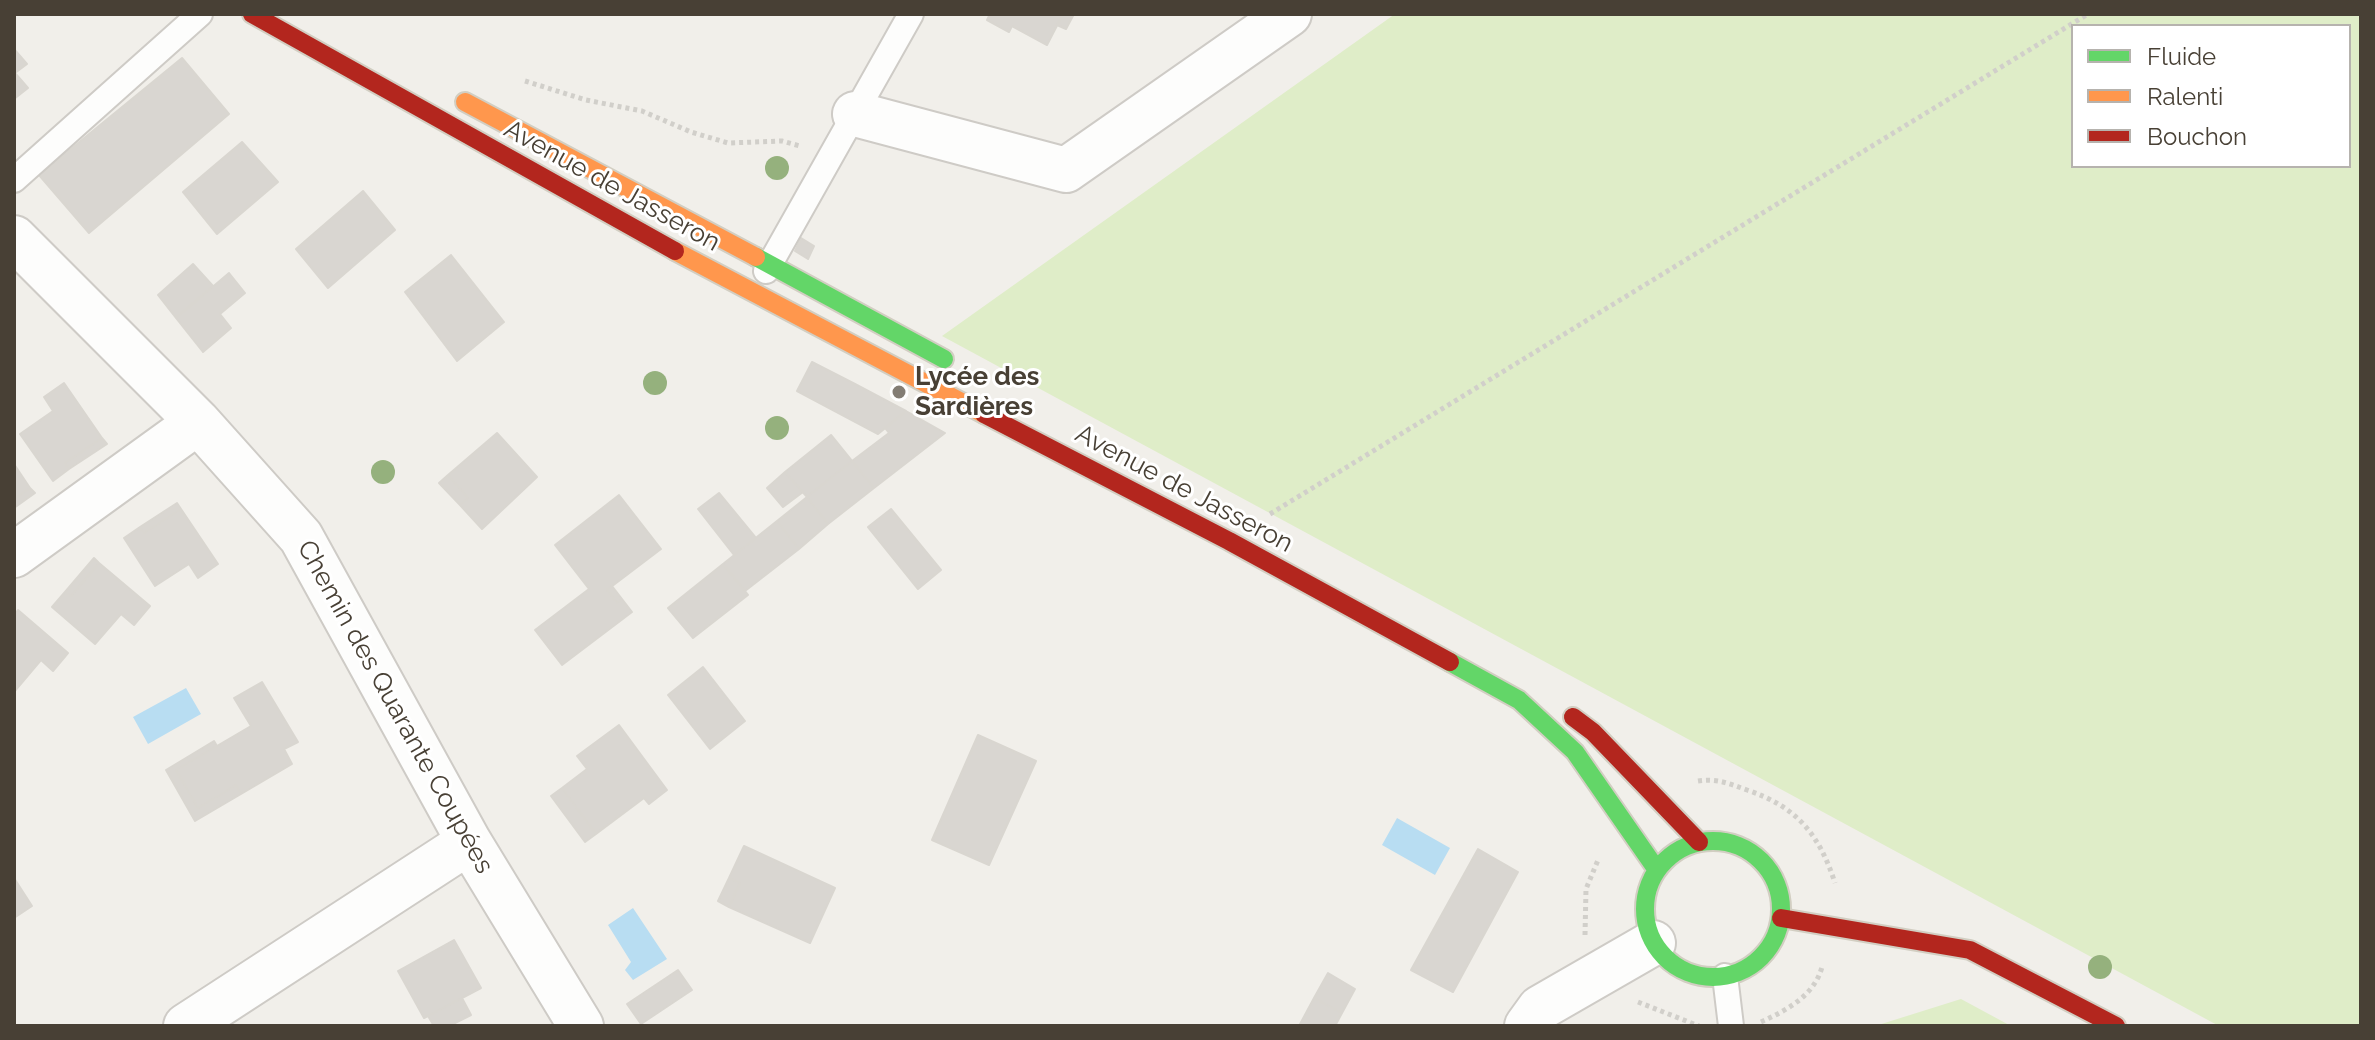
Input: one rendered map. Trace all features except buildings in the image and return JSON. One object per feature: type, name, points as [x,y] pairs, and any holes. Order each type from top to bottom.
[{"type":"main road","name":"Avenue de Jasseron","points":[[252,14],[753,294],[1229,541],[1519,700],[1575,752],[1657,870]]},
{"type":"main road","name":"Avenue de Jasseron","points":[[445,92],[570,155],[962,369]]},
{"type":"main road","points":[[1561,707],[1593,732],[1699,842]]},
{"type":"main road","points":[[1699,842],[1723,842],[1746,849],[1765,864],[1780,894],[1781,918],[1774,941],[1760,960],[1740,973],[1725,976],[1689,974],[1668,962],[1653,943],[1645,920],[1645,896],[1657,870],[1667,857],[1699,842]]},
{"type":"main road","points":[[1781,918],[1970,950],[2116,1026]]},
{"type":"street","points":[[855,114],[1066,170],[1289,14]]},
{"type":"street","name":"Chemin des Quarante Coupées","points":[[14,238],[198,422],[301,537],[469,842],[581,1026]]},
{"type":"street","points":[[14,555],[198,422]]},
{"type":"street","points":[[186,1026],[469,842]]},
{"type":"street","points":[[1527,1026],[1540,1008],[1653,943]]},
{"type":"lane","points":[[14,180],[200,14]]},
{"type":"lane","points":[[753,294],[911,14]]},
{"type":"lane","points":[[1725,976],[1731,1026]]},
{"type":"path","points":[[1229,541],[2071,24]]},
{"type":"path","points":[[515,79],[586,100],[642,111],[691,132],[728,143],[782,141],[832,155]]},
{"type":"path","points":[[1752,1026],[1785,1011],[1817,984],[1832,927]]},
{"type":"green space","points":[[1395,14],[2361,14],[2361,1026],[2219,1026],[942,336]]},
{"type":"green space","points":[[1961,999],[2011,1026],[1875,1026]]},
{"type":"water","points":[[186,688],[201,714],[148,744],[133,717]]},
{"type":"water","points":[[1397,818],[1450,848],[1435,875],[1382,845]]},
{"type":"water","points":[[633,908],[667,959],[633,980],[625,970],[631,962],[608,925]]},
{"type":"traffic: fast","points":[[756,257],[944,359]]},
{"type":"traffic: fast","points":[[1450,662],[1519,700],[1575,752],[1657,870]]},
{"type":"traffic: fast","points":[[1713,841],[1739,846],[1761,861],[1776,883],[1781,909],[1776,935],[1761,957],[1739,972],[1713,977],[1687,972],[1665,957],[1650,935],[1645,909],[1650,883],[1665,861],[1687,846],[1713,841]]},
{"type":"traffic: slow","points":[[465,102],[756,257]]},
{"type":"traffic: slow","points":[[675,251],[984,414]]},
{"type":"traffic: jam","points":[[252,14],[675,251]]},
{"type":"traffic: jam","points":[[984,414],[1229,541],[1450,662]]},
{"type":"traffic: jam","points":[[1573,717],[1593,732],[1699,842]]},
{"type":"traffic: jam","points":[[1781,918],[1970,950],[2116,1026]]},
{"type":"place","name":"Lycée des Sardières","points":[[899,392]]}]
